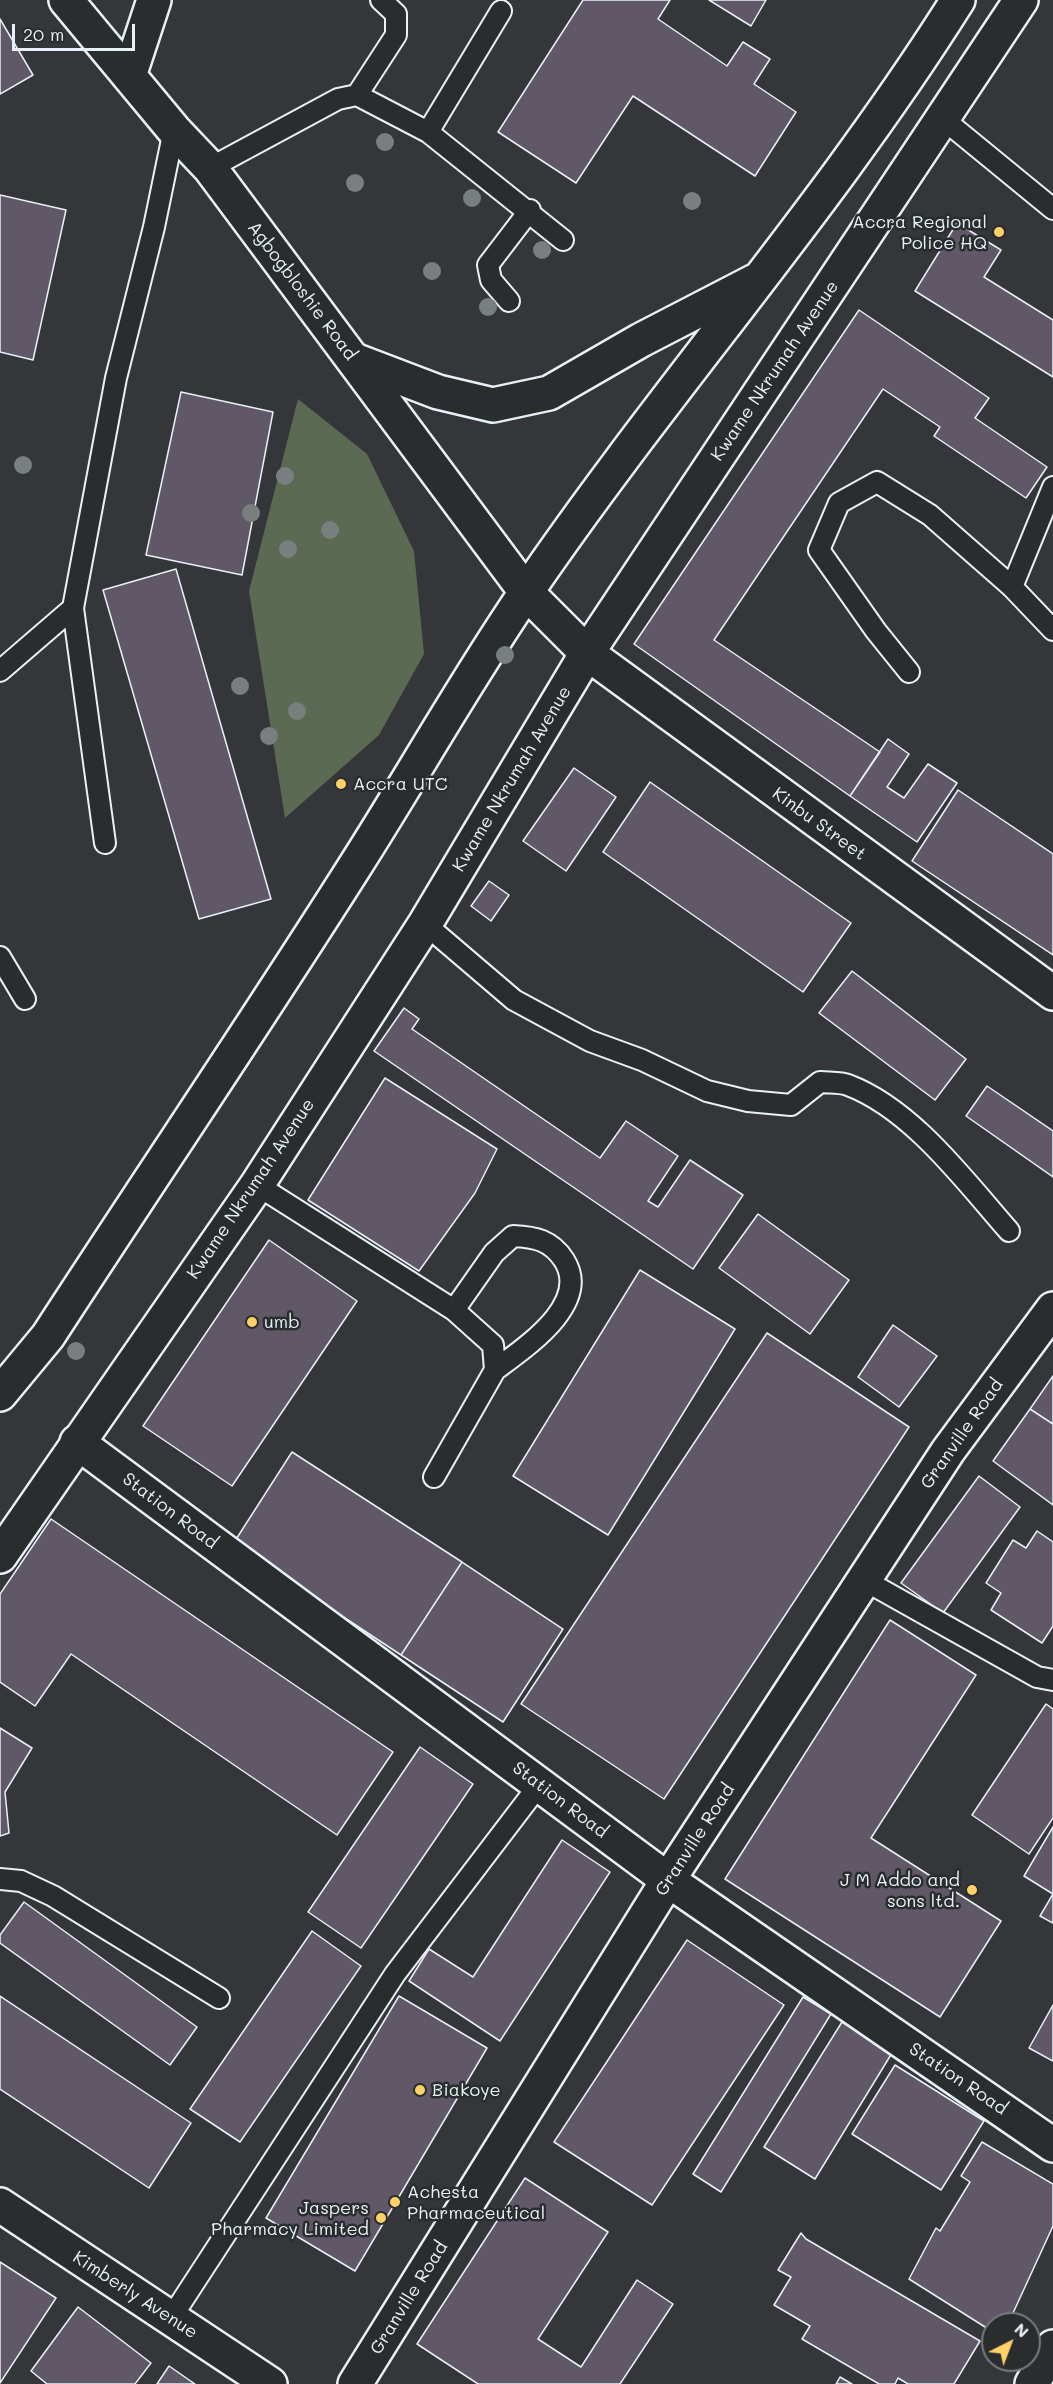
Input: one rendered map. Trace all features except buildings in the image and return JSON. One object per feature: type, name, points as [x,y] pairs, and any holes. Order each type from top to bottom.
[{"type":"street","name":"Agbogbloshie Road","points":[[66,0],[174,130],[210,168],[526,592],[587,654]]},
{"type":"street","points":[[129,76],[154,0]]},
{"type":"street","points":[[0,1394],[54,1326],[353,869],[526,592],[645,430],[765,276],[908,80],[958,0]]},
{"type":"street","name":"Kwame Nkrumah Avenue","points":[[0,1557],[77,1442],[257,1185],[424,924],[587,654],[1021,0]]},
{"type":"street","points":[[354,360],[438,392],[493,405],[549,393],[641,340],[765,276]]},
{"type":"street","name":"Kinbu Street","points":[[587,654],[1053,993]]},
{"type":"street","name":"Granville Road","points":[[355,2384],[668,1880],[948,1450],[1053,1309]]},
{"type":"street","name":"Station Road","points":[[77,1442],[668,1880],[1053,2145]]},
{"type":"street","name":"Kimberly Avenue","points":[[0,2205],[270,2384]]},
{"type":"street","points":[[1032,2384],[1053,2347]]},
{"type":"lane","points":[[357,95],[396,35],[396,14],[381,0]]},
{"type":"lane","points":[[428,132],[501,11]]},
{"type":"lane","points":[[210,168],[338,99],[357,95],[428,132],[530,210],[563,240]]},
{"type":"lane","points":[[942,118],[1053,209]]},
{"type":"lane","points":[[105,843],[73,608],[116,378],[154,227],[174,130]]},
{"type":"lane","points":[[509,301],[491,280],[488,265],[530,210]]},
{"type":"lane","points":[[909,672],[876,631],[819,550],[839,503],[877,482],[930,515],[1012,587],[1053,630]]},
{"type":"lane","points":[[1012,587],[1053,487]]},
{"type":"lane","points":[[0,671],[73,608]]},
{"type":"lane","points":[[424,924],[514,1000],[590,1041],[642,1060],[707,1091],[748,1101],[791,1105],[820,1082],[847,1084],[894,1111],[934,1146],[1009,1231]]},
{"type":"lane","points":[[0,957],[25,999]]},
{"type":"lane","points":[[257,1185],[454,1310],[493,1345],[495,1370]]},
{"type":"lane","points":[[434,1478],[495,1370],[544,1332],[563,1305],[571,1282],[568,1268],[557,1250],[538,1238],[513,1236],[494,1252],[454,1310]]},
{"type":"lane","points":[[864,1580],[1037,1677],[1053,1680]]},
{"type":"lane","points":[[171,2318],[395,1974],[539,1785]]},
{"type":"lane","points":[[0,1879],[21,1881],[53,1896],[219,1998]]},
{"type":"green space","points":[[298,399],[367,454],[414,551],[424,654],[379,735],[285,818],[249,591]]},
{"type":"place","name":"Accra Regional Police HQ","points":[[999,232]]},
{"type":"place","name":"Accra UTC","points":[[341,784]]},
{"type":"place","name":"umb","points":[[252,1322]]},
{"type":"place","name":"J M Addo and sons ltd.","points":[[972,1890]]},
{"type":"place","name":"Biakoye","points":[[420,2090]]},
{"type":"place","name":"Achesta Pharmaceutical","points":[[395,2202]]},
{"type":"place","name":"Jaspers Pharmacy Limited","points":[[381,2218]]}]
